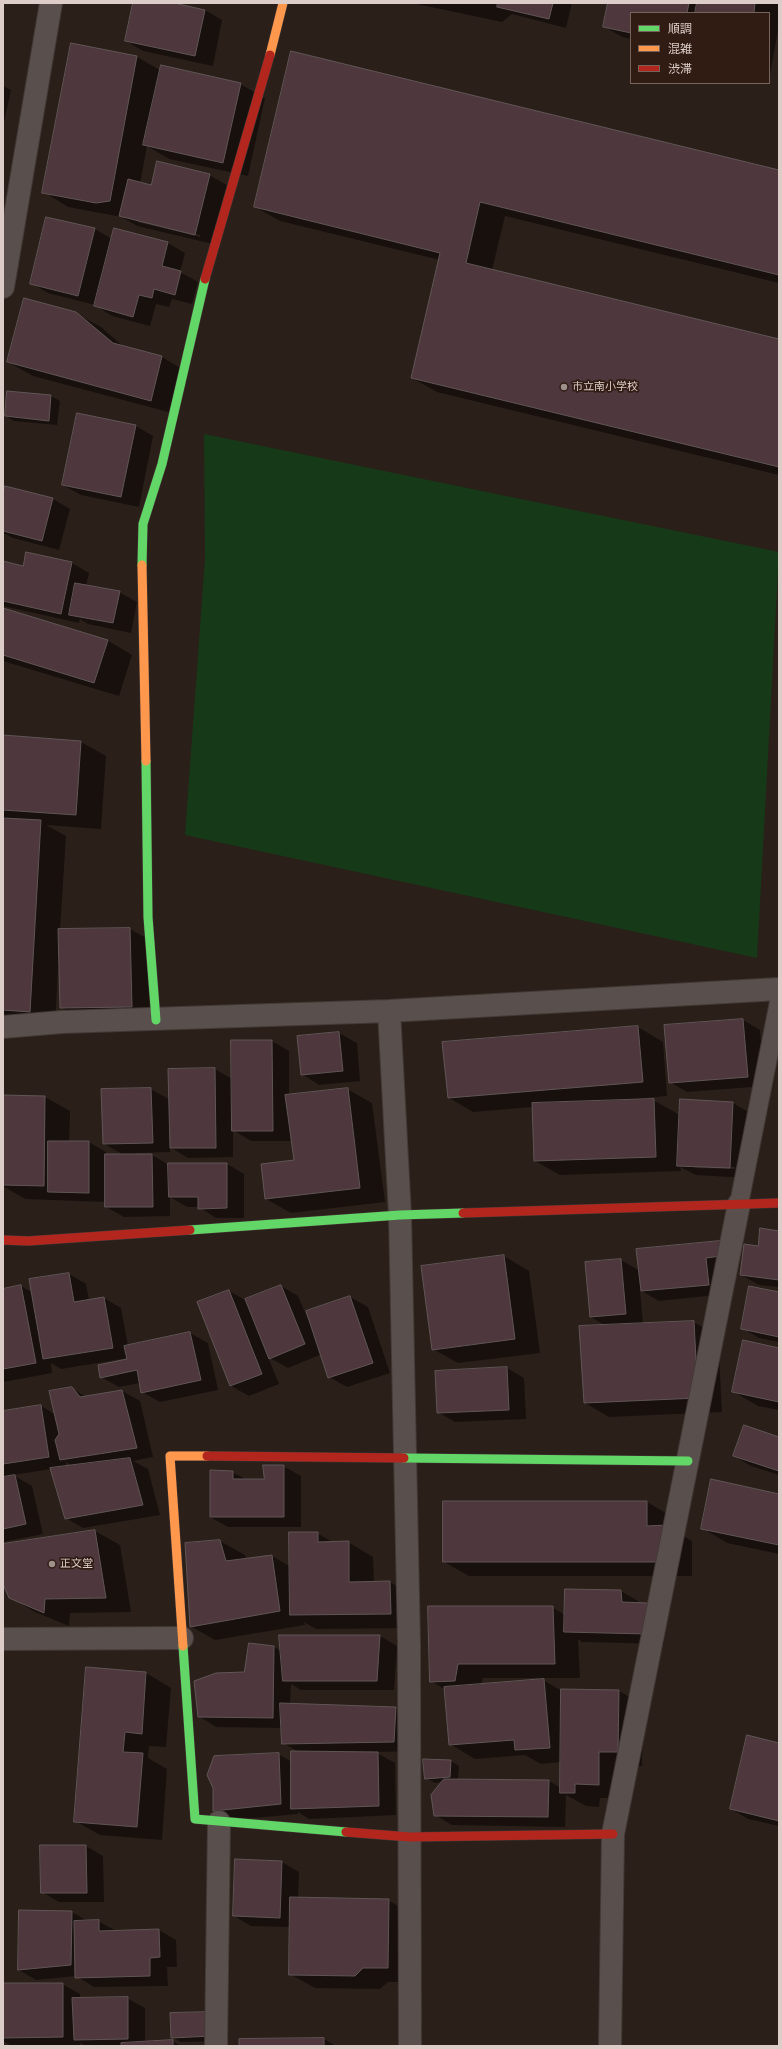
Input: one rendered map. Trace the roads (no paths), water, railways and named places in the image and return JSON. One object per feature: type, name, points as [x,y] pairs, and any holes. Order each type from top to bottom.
[{"type":"street","points":[[3,287],[51,3]]},
{"type":"street","points":[[156,1020],[148,917],[142,603],[143,524],[162,464],[207,271],[262,86],[283,3]]},
{"type":"street","points":[[3,1027],[62,1022],[389,1011],[779,989]]},
{"type":"street","points":[[389,1011],[400,1215],[406,1459],[409,1644],[410,2046]]},
{"type":"street","points":[[3,1240],[28,1241],[400,1215],[779,1203]]},
{"type":"street","points":[[610,2046],[613,1834],[739,1204]]},
{"type":"street","points":[[613,1834],[410,1837],[195,1819],[170,1456],[688,1462]]},
{"type":"street","points":[[3,1639],[182,1638]]},
{"type":"street","points":[[216,2046],[219,1822]]},
{"type":"lane","points":[[739,1204],[779,1002]]},
{"type":"place","name":"市立南小学校","points":[[564,387]]},
{"type":"place","name":"正文堂","points":[[52,1564]]}]
